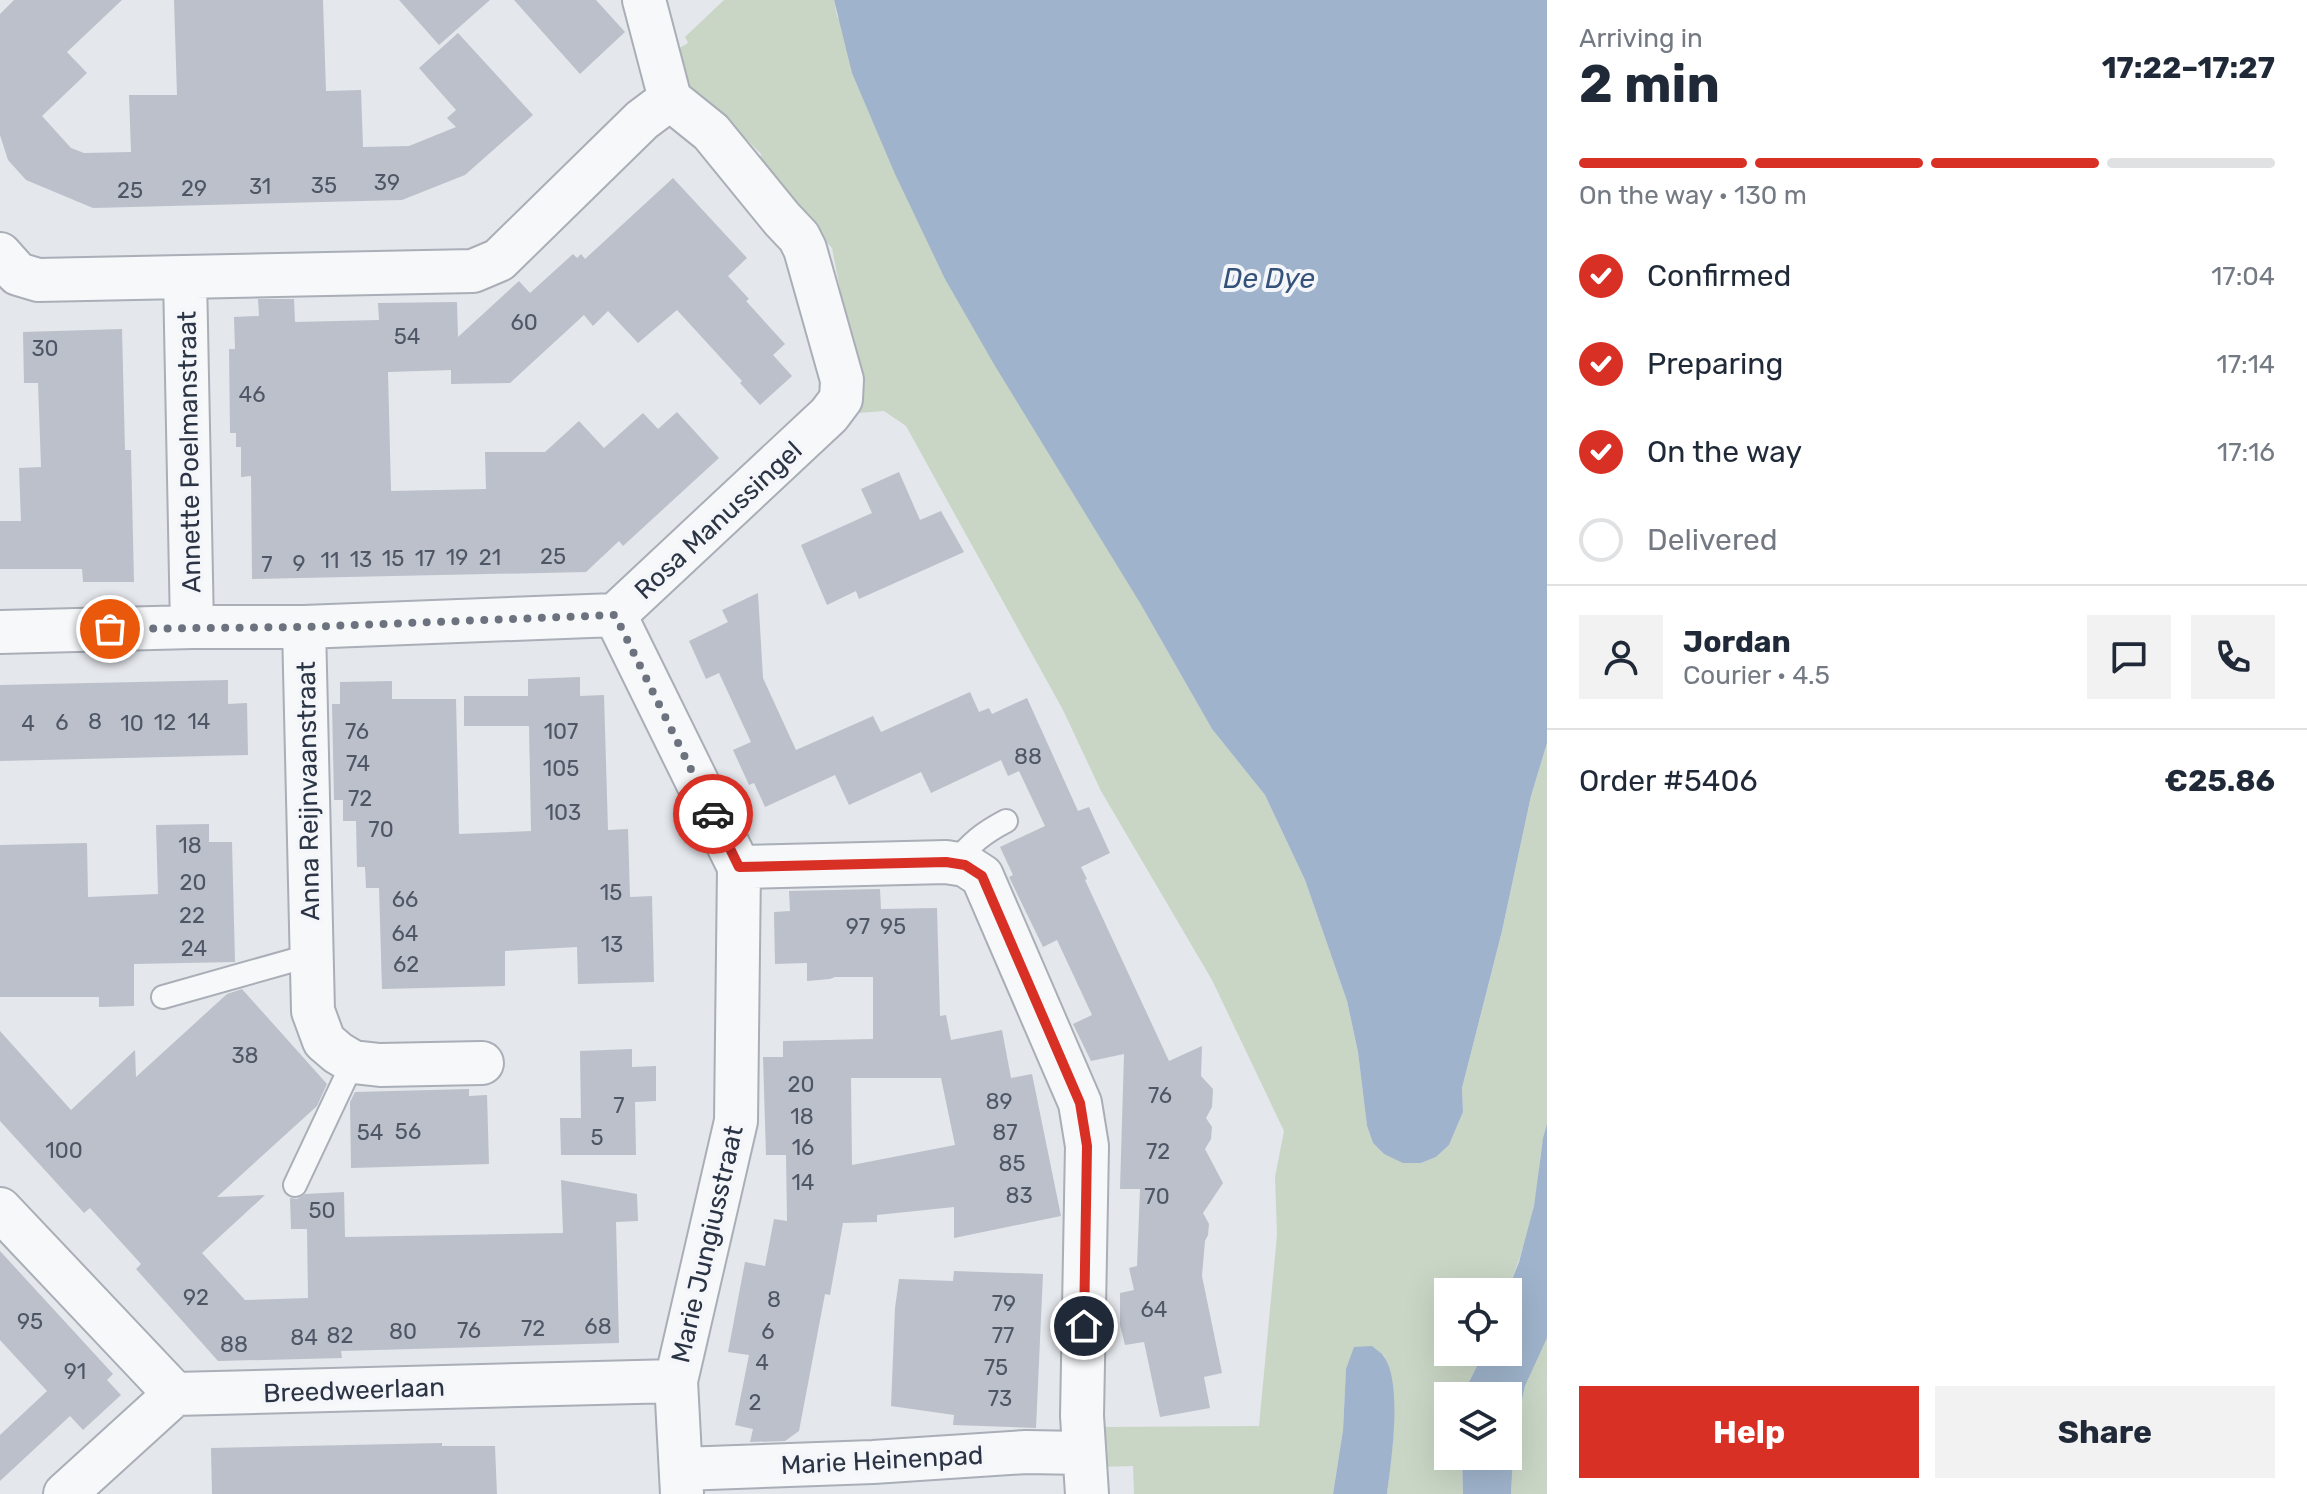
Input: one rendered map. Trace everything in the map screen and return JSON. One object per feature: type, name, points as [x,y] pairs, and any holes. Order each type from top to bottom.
[{"type":"street","points":[[644,0],[670,99]]},
{"type":"street","name":"Annette Poelmanstraat","points":[[0,254],[18,274],[38,280],[473,271],[499,260],[642,120],[670,99]]},
{"type":"street","name":"Rosa Manussingel","points":[[670,99],[711,132],[799,237],[842,380],[841,399],[829,415],[615,615],[739,867]]},
{"type":"street","name":"Annette Poelmanstraat","points":[[185,277],[192,627]]},
{"type":"street","name":"Anna Reijnvaanstraat","points":[[0,632],[304,627],[615,615]]},
{"type":"street","name":"Anna Reijnvaanstraat","points":[[304,627],[313,1011],[324,1041],[353,1062]]},
{"type":"street","points":[[739,867],[955,863],[965,865],[982,876],[1080,1103],[1087,1146],[1082,1416],[1087,1494]]},
{"type":"street","name":"Marie Jungiusstraat","points":[[676,1381],[736,1121],[739,867]]},
{"type":"street","points":[[353,1062],[380,1065],[482,1063]]},
{"type":"street","points":[[0,1209],[175,1394],[65,1494]]},
{"type":"street","points":[[676,1381],[682,1482]]},
{"type":"street","name":"Breedweerlaan","points":[[175,1394],[676,1381]]},
{"type":"street","name":"Marie Heinenpad","points":[[682,1482],[873,1462],[1026,1452],[1084,1453]]},
{"type":"lane","points":[[955,863],[971,843],[1006,821]]},
{"type":"lane","name":"Anna Reijnvaanstraat","points":[[163,997],[312,955]]},
{"type":"lane","points":[[295,1185],[353,1062]]},
{"type":"green space","points":[[724,0],[834,0],[837,16],[1140,603],[1212,729],[1265,795],[1305,880],[1347,1001],[1358,1052],[1367,1126],[1373,1143],[1384,1154],[1421,1163],[1436,1157],[1449,1145],[1463,1112],[1462,1088],[1502,931],[1531,796],[1547,743],[1547,1124],[1532,1217],[1512,1278],[1434,1278],[1434,1366],[1477,1366],[1469,1382],[1434,1382],[1434,1470],[1462,1470],[1463,1494],[1387,1494],[1394,1407],[1384,1355],[1346,1369],[1343,1430],[1333,1494],[1134,1494],[1133,1466],[1102,1467],[1100,1427],[1259,1426],[1277,1235],[1275,1177],[1284,1131],[1212,980],[1101,791],[1063,710],[906,426],[884,411],[858,413],[861,396],[832,248],[759,168],[761,154],[711,103],[706,106],[686,85],[676,50],[688,43],[685,37]]},
{"type":"green space","points":[[1547,1338],[1547,1494],[1511,1494],[1512,1470],[1522,1470],[1522,1400]]},
{"type":"water","name":"De Dye","points":[[834,0],[1547,0],[1547,743],[1531,796],[1502,931],[1462,1088],[1463,1112],[1449,1145],[1436,1157],[1421,1163],[1403,1163],[1384,1154],[1373,1143],[1367,1126],[1358,1052],[1347,1001],[1305,880],[1265,795],[1212,729],[945,279],[852,73]]},
{"type":"water","points":[[1547,1124],[1547,1338],[1522,1400],[1522,1382],[1469,1382],[1477,1366],[1522,1366],[1522,1278],[1513,1278],[1534,1206]]},
{"type":"water","points":[[1372,1346],[1382,1354],[1389,1366],[1393,1382],[1394,1421],[1387,1494],[1333,1494],[1343,1430],[1346,1369],[1354,1347]]},
{"type":"water","points":[[1462,1470],[1512,1470],[1511,1494],[1463,1494]]},
{"type":"building","points":[[14,0],[122,0],[67,52],[87,73],[42,116],[71,148],[84,153],[131,152],[129,95],[177,95],[174,0],[323,0],[326,91],[361,90],[363,147],[409,146],[456,127],[447,118],[456,110],[419,68],[458,33],[533,115],[465,175],[402,200],[93,208],[26,180],[8,160],[0,135],[0,14]]},
{"type":"building","points":[[399,0],[490,0],[439,45]]},
{"type":"building","points":[[514,0],[596,0],[625,32],[580,74]]},
{"type":"building","points":[[673,178],[747,258],[728,276],[785,344],[773,355],[792,376],[760,405],[677,310],[638,343],[608,311],[593,326],[584,315],[510,383],[451,384],[451,370],[388,372],[391,491],[486,489],[485,452],[545,452],[579,421],[604,448],[643,413],[658,429],[677,412],[719,458],[623,546],[619,541],[586,572],[252,579],[251,476],[241,477],[241,447],[236,447],[236,433],[230,433],[229,349],[235,349],[234,317],[259,316],[258,299],[294,299],[295,322],[379,320],[378,303],[457,302],[458,337],[519,281],[530,293],[573,254],[577,258],[581,254],[585,259]]},
{"type":"building","points":[[122,329],[125,450],[131,450],[134,582],[83,582],[82,569],[0,569],[0,521],[21,521],[19,468],[41,467],[38,383],[24,383],[23,332]]},
{"type":"building","points":[[899,472],[920,520],[941,511],[964,552],[859,599],[856,591],[827,605],[801,545],[872,513],[861,489]]},
{"type":"building","points":[[758,593],[763,678],[796,750],[873,716],[881,732],[970,692],[979,712],[989,708],[992,714],[1027,698],[1078,811],[1089,807],[1110,853],[1081,867],[1085,880],[1169,1061],[1202,1046],[1201,1076],[1213,1089],[1212,1107],[1206,1118],[1212,1127],[1211,1139],[1205,1149],[1223,1183],[1203,1213],[1209,1224],[1202,1276],[1222,1373],[1204,1377],[1210,1408],[1160,1417],[1144,1342],[1125,1345],[1120,1325],[1120,1293],[1134,1290],[1129,1268],[1137,1266],[1140,1189],[1120,1189],[1124,1054],[1091,1061],[1073,1024],[1092,1015],[1057,940],[1043,947],[1009,877],[1013,875],[1000,847],[1045,826],[1019,771],[1008,776],[1001,760],[931,793],[921,772],[849,805],[835,775],[765,807],[754,783],[749,785],[733,750],[751,742],[719,673],[706,679],[689,641],[728,622],[722,610]]},
{"type":"building","points":[[580,677],[580,696],[604,695],[608,830],[628,829],[630,897],[652,896],[654,982],[578,984],[577,947],[505,951],[505,986],[382,989],[379,888],[366,888],[365,867],[357,867],[356,821],[343,821],[343,800],[334,800],[332,704],[340,704],[340,682],[392,681],[392,699],[456,699],[459,834],[531,831],[529,726],[464,726],[464,696],[528,696],[528,679]]},
{"type":"building","points":[[228,680],[228,704],[247,703],[248,755],[0,761],[0,685]]},
{"type":"building","points":[[209,824],[209,842],[232,842],[235,962],[134,964],[134,1006],[99,1007],[99,997],[0,997],[0,845],[87,843],[88,897],[158,894],[156,825]]},
{"type":"building","points":[[880,889],[881,909],[937,908],[940,1016],[946,1015],[951,1040],[1002,1030],[1011,1078],[1032,1074],[1061,1216],[954,1238],[954,1207],[877,1215],[877,1222],[843,1223],[830,1295],[825,1294],[799,1431],[785,1441],[750,1442],[753,1429],[735,1425],[749,1355],[728,1352],[745,1262],[765,1266],[774,1219],[787,1221],[786,1155],[766,1155],[763,1057],[783,1057],[783,1041],[873,1039],[873,977],[807,981],[807,963],[775,964],[774,912],[790,911],[789,891]],"holes":[[[851,1078],[941,1078],[955,1145],[852,1165]]]},
{"type":"building","points":[[242,989],[327,1084],[317,1106],[217,1197],[265,1195],[202,1253],[245,1300],[308,1298],[307,1229],[291,1229],[290,1198],[344,1192],[345,1237],[563,1233],[561,1180],[637,1194],[638,1221],[616,1222],[619,1343],[341,1351],[342,1358],[218,1361],[136,1269],[141,1264],[90,1208],[84,1213],[0,1121],[0,1031],[71,1110],[135,1050],[136,1077],[227,994]]},
{"type":"building","points":[[632,1049],[632,1067],[656,1066],[656,1101],[635,1102],[636,1155],[561,1155],[560,1118],[581,1118],[580,1051]]},
{"type":"building","points":[[469,1089],[469,1096],[487,1095],[489,1164],[351,1168],[350,1102],[355,1092]]},
{"type":"building","points":[[0,1251],[113,1374],[107,1380],[121,1395],[83,1430],[70,1416],[0,1481],[0,1435],[47,1391],[0,1340]]},
{"type":"building","points":[[954,1271],[1043,1274],[1036,1428],[953,1425],[954,1415],[891,1406],[899,1279],[953,1281]]},
{"type":"building","points":[[442,1443],[442,1446],[495,1446],[497,1494],[212,1494],[211,1448]]},
{"type":"way so far","points":[[110,629],[304,627],[615,615],[713,814]]},
{"type":"route","points":[[713,814],[739,867],[946,862],[965,865],[982,876],[1080,1103],[1087,1146],[1084,1326]]}]
